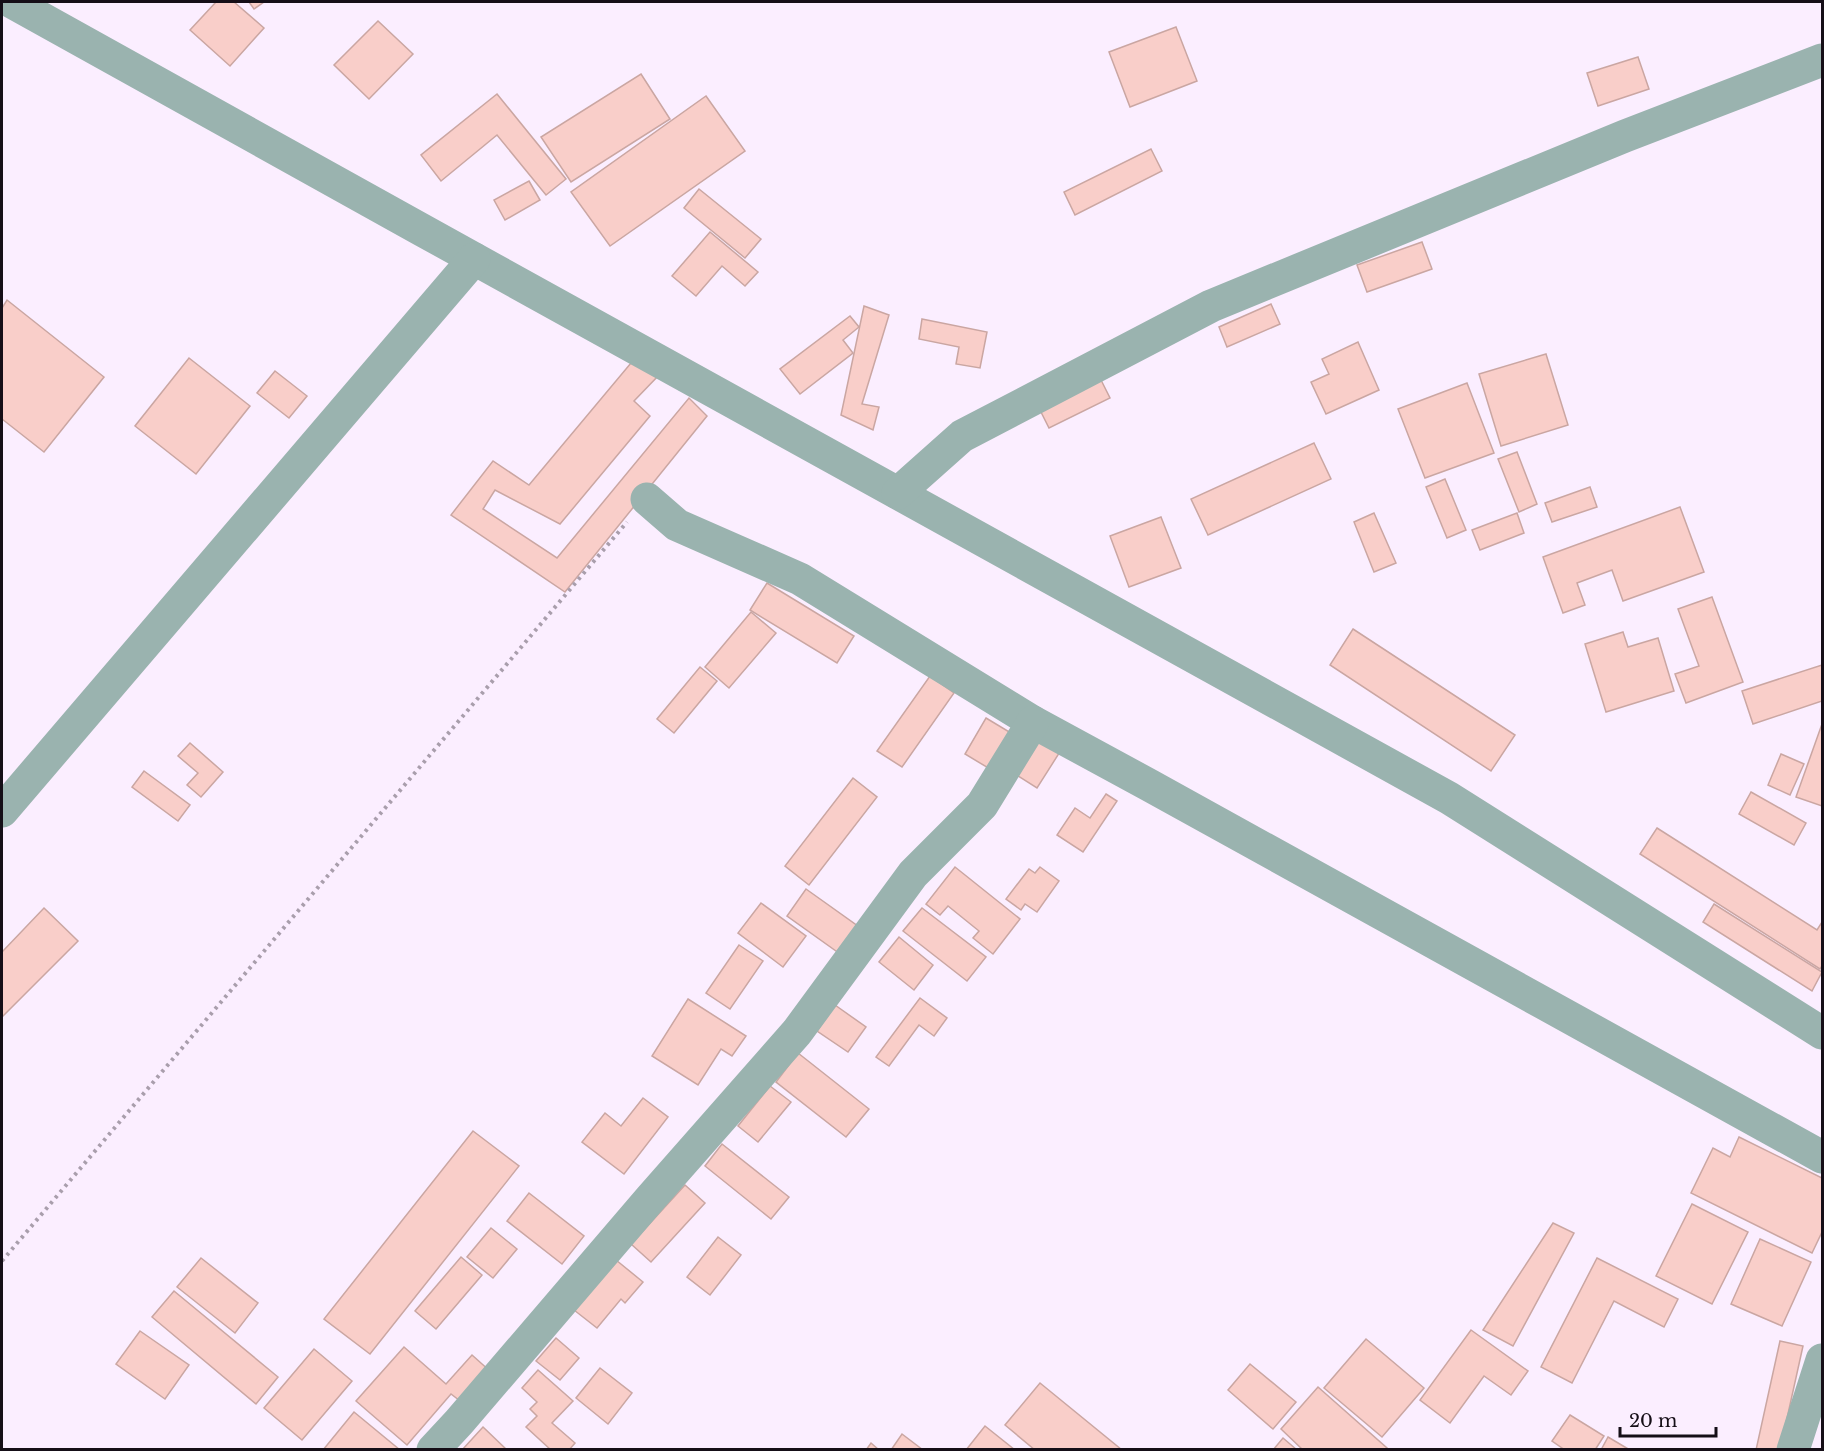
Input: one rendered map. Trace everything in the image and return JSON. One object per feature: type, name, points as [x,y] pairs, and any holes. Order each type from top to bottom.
[{"type":"street","points":[[12,2],[1449,798],[1818,1020]]},
{"type":"street","points":[[898,493],[962,436],[1211,306],[1626,136],[1822,60]]},
{"type":"street","points":[[2,811],[474,259]]},
{"type":"street","points":[[647,499],[677,525],[800,579],[1033,722],[1822,1157]]},
{"type":"street","points":[[433,1449],[459,1422],[797,1032],[913,874],[982,805],[1033,722]]},
{"type":"street","points":[[1793,1449],[1822,1360]]},
{"type":"path","points":[[2,1261],[647,499]]},
{"type":"building","points":[[216,2],[234,2],[264,28],[230,66],[190,30]]},
{"type":"building","points":[[249,2],[264,2],[254,9]]},
{"type":"building","points":[[378,21],[413,54],[369,99],[334,65]]},
{"type":"building","points":[[1176,27],[1197,81],[1130,107],[1109,52]]},
{"type":"building","points":[[1638,57],[1649,89],[1598,106],[1587,73]]},
{"type":"building","points":[[641,74],[670,119],[571,182],[541,137]]},
{"type":"building","points":[[497,94],[566,179],[546,195],[497,135],[441,181],[421,155]]},
{"type":"building","points":[[706,96],[745,151],[610,246],[571,192]]},
{"type":"building","points":[[1151,149],[1162,171],[1075,215],[1064,192]]},
{"type":"building","points":[[529,181],[540,200],[505,220],[494,200]]},
{"type":"building","points":[[699,189],[761,239],[745,258],[684,208]]},
{"type":"building","points":[[710,232],[758,272],[745,286],[722,266],[696,296],[672,276]]},
{"type":"building","points":[[1422,242],[1432,269],[1367,292],[1357,265]]},
{"type":"building","points":[[7,300],[104,377],[44,452],[2,419],[2,308]]},
{"type":"building","points":[[1271,304],[1280,324],[1227,347],[1219,327]]},
{"type":"building","points":[[864,306],[889,315],[862,404],[879,407],[873,430],[841,415]]},
{"type":"building","points":[[850,316],[859,327],[843,340],[853,353],[800,394],[780,369]]},
{"type":"building","points":[[922,319],[987,332],[980,368],[956,364],[959,347],[919,339]]},
{"type":"building","points":[[1358,342],[1379,390],[1326,414],[1311,382],[1329,374],[1322,359]]},
{"type":"building","points":[[1546,354],[1568,425],[1501,446],[1479,374]]},
{"type":"building","points":[[636,357],[659,375],[634,401],[650,416],[560,524],[495,490],[483,509],[557,558],[689,398],[707,416],[565,592],[451,515],[493,461],[529,485]]},
{"type":"building","points":[[189,358],[250,406],[196,474],[135,426]]},
{"type":"building","points":[[275,371],[307,396],[289,418],[257,393]]},
{"type":"building","points":[[1100,378],[1110,398],[1049,428],[1039,408]]},
{"type":"building","points":[[1467,383],[1494,453],[1425,478],[1398,409]]},
{"type":"building","points":[[1314,443],[1331,479],[1208,535],[1191,499]]},
{"type":"building","points":[[1517,452],[1537,504],[1519,512],[1498,459]]},
{"type":"building","points":[[1445,479],[1466,530],[1447,538],[1426,487]]},
{"type":"building","points":[[1590,487],[1597,507],[1552,522],[1545,503]]},
{"type":"building","points":[[1680,507],[1704,572],[1623,601],[1612,570],[1577,583],[1585,605],[1563,613],[1543,557]]},
{"type":"building","points":[[1374,513],[1396,563],[1374,572],[1354,522]]},
{"type":"building","points":[[1517,513],[1524,533],[1480,550],[1472,530]]},
{"type":"building","points":[[1161,517],[1181,568],[1129,587],[1110,536]]},
{"type":"building","points":[[767,583],[854,636],[837,663],[750,610]]},
{"type":"building","points":[[1712,597],[1743,682],[1686,703],[1675,674],[1699,666],[1678,609]]},
{"type":"building","points":[[751,612],[776,633],[729,688],[705,667]]},
{"type":"building","points":[[1353,629],[1515,735],[1491,771],[1330,665]]},
{"type":"building","points":[[1623,632],[1628,647],[1658,638],[1674,691],[1606,712],[1585,644]]},
{"type":"building","points":[[1822,665],[1822,701],[1753,724],[1742,691]]},
{"type":"building","points":[[700,667],[717,681],[674,733],[657,719]]},
{"type":"building","points":[[930,676],[954,693],[902,767],[877,751]]},
{"type":"building","points":[[986,718],[1016,736],[995,772],[965,754]]},
{"type":"building","points":[[1822,724],[1822,806],[1796,797]]},
{"type":"building","points":[[1041,733],[1063,747],[1037,788],[1015,774]]},
{"type":"building","points":[[190,743],[223,772],[201,797],[187,785],[198,773],[178,756]]},
{"type":"building","points":[[1781,754],[1804,764],[1790,795],[1768,785]]},
{"type":"building","points":[[144,771],[190,805],[178,821],[132,787]]},
{"type":"building","points":[[853,778],[877,797],[809,885],[785,866]]},
{"type":"building","points":[[1751,792],[1806,823],[1794,845],[1739,814]]},
{"type":"building","points":[[1106,794],[1117,801],[1083,852],[1057,835],[1075,808],[1090,818]]},
{"type":"building","points":[[1657,828],[1817,930],[1822,922],[1822,966],[1820,969],[1640,854]]},
{"type":"building","points":[[955,867],[1020,919],[993,954],[973,938],[979,931],[948,906],[940,915],[926,904]]},
{"type":"building","points":[[1040,867],[1059,881],[1037,912],[1025,904],[1021,910],[1006,899],[1029,869],[1035,873]]},
{"type":"building","points":[[806,889],[862,929],[843,956],[787,916]]},
{"type":"building","points":[[761,903],[806,936],[783,967],[738,933]]},
{"type":"building","points":[[1714,904],[1822,972],[1812,991],[1703,922]]},
{"type":"building","points":[[44,908],[78,941],[2,1017],[2,952]]},
{"type":"building","points":[[922,908],[986,957],[967,981],[903,931]]},
{"type":"building","points":[[899,937],[933,965],[914,990],[879,962]]},
{"type":"building","points":[[739,945],[763,961],[730,1009],[706,993]]},
{"type":"building","points":[[920,998],[947,1018],[934,1036],[919,1025],[889,1066],[876,1057]]},
{"type":"building","points":[[688,999],[746,1036],[732,1056],[721,1049],[698,1085],[652,1056]]},
{"type":"building","points":[[835,1005],[866,1027],[848,1052],[817,1031]]},
{"type":"building","points":[[798,1053],[869,1109],[846,1137],[776,1082]]},
{"type":"building","points":[[770,1086],[791,1102],[758,1142],[738,1126]]},
{"type":"building","points":[[643,1098],[668,1117],[624,1174],[582,1142],[605,1113],[621,1126]]},
{"type":"building","points":[[473,1131],[519,1166],[370,1354],[324,1319]]},
{"type":"building","points":[[1739,1137],[1822,1178],[1822,1232],[1812,1253],[1691,1193],[1713,1148],[1730,1157]]},
{"type":"building","points":[[722,1144],[789,1197],[771,1219],[705,1166]]},
{"type":"building","points":[[685,1185],[705,1203],[651,1262],[631,1244]]},
{"type":"building","points":[[529,1193],[584,1236],[562,1264],[507,1221]]},
{"type":"building","points":[[1692,1204],[1748,1232],[1712,1304],[1656,1276]]},
{"type":"building","points":[[1553,1223],[1574,1233],[1513,1346],[1483,1330]]},
{"type":"building","points":[[491,1228],[517,1249],[493,1278],[467,1257]]},
{"type":"building","points":[[718,1237],[741,1255],[710,1295],[687,1277]]},
{"type":"building","points":[[1760,1239],[1811,1262],[1782,1326],[1731,1304]]},
{"type":"building","points":[[461,1257],[482,1275],[436,1329],[415,1311]]},
{"type":"building","points":[[201,1258],[258,1303],[235,1333],[177,1287]]},
{"type":"building","points":[[1597,1258],[1678,1299],[1664,1327],[1614,1301],[1572,1383],[1541,1367]]},
{"type":"building","points":[[616,1260],[643,1282],[625,1303],[621,1299],[597,1328],[574,1310]]},
{"type":"building","points":[[174,1291],[278,1377],[256,1404],[152,1317]]},
{"type":"building","points":[[1471,1330],[1528,1371],[1511,1395],[1484,1376],[1450,1423],[1420,1400]]},
{"type":"building","points":[[140,1331],[189,1365],[165,1399],[116,1364]]},
{"type":"building","points":[[556,1338],[579,1358],[560,1380],[536,1361]]},
{"type":"building","points":[[1366,1339],[1424,1388],[1382,1437],[1324,1388]]},
{"type":"building","points":[[1780,1341],[1803,1346],[1780,1450],[1756,1450]]},
{"type":"building","points":[[404,1347],[446,1384],[472,1355],[491,1372],[464,1404],[451,1394],[407,1445],[356,1401]]},
{"type":"building","points":[[314,1349],[352,1381],[302,1440],[264,1408]]},
{"type":"building","points":[[1250,1364],[1296,1402],[1273,1429],[1228,1390]]},
{"type":"building","points":[[600,1368],[632,1393],[608,1424],[576,1398]]},
{"type":"building","points":[[538,1370],[573,1401],[552,1423],[575,1443],[569,1450],[551,1450],[526,1427],[537,1416],[530,1409],[537,1402],[522,1388]]},
{"type":"building","points":[[1040,1383],[1122,1450],[1035,1450],[1005,1425]]},
{"type":"building","points":[[1318,1387],[1387,1448],[1386,1450],[1303,1450],[1281,1429]]},
{"type":"building","points":[[354,1412],[400,1450],[323,1450]]},
{"type":"building","points":[[1570,1415],[1604,1436],[1595,1450],[1565,1450],[1552,1441]]},
{"type":"building","points":[[985,1426],[1015,1450],[966,1450]]},
{"type":"building","points":[[483,1427],[507,1450],[462,1450]]},
{"type":"building","points":[[902,1434],[923,1450],[891,1450]]},
{"type":"building","points":[[1608,1437],[1630,1450],[1601,1450]]},
{"type":"building","points":[[1283,1438],[1297,1450],[1273,1450]]},
{"type":"building","points":[[871,1443],[879,1450],[866,1450]]}]
